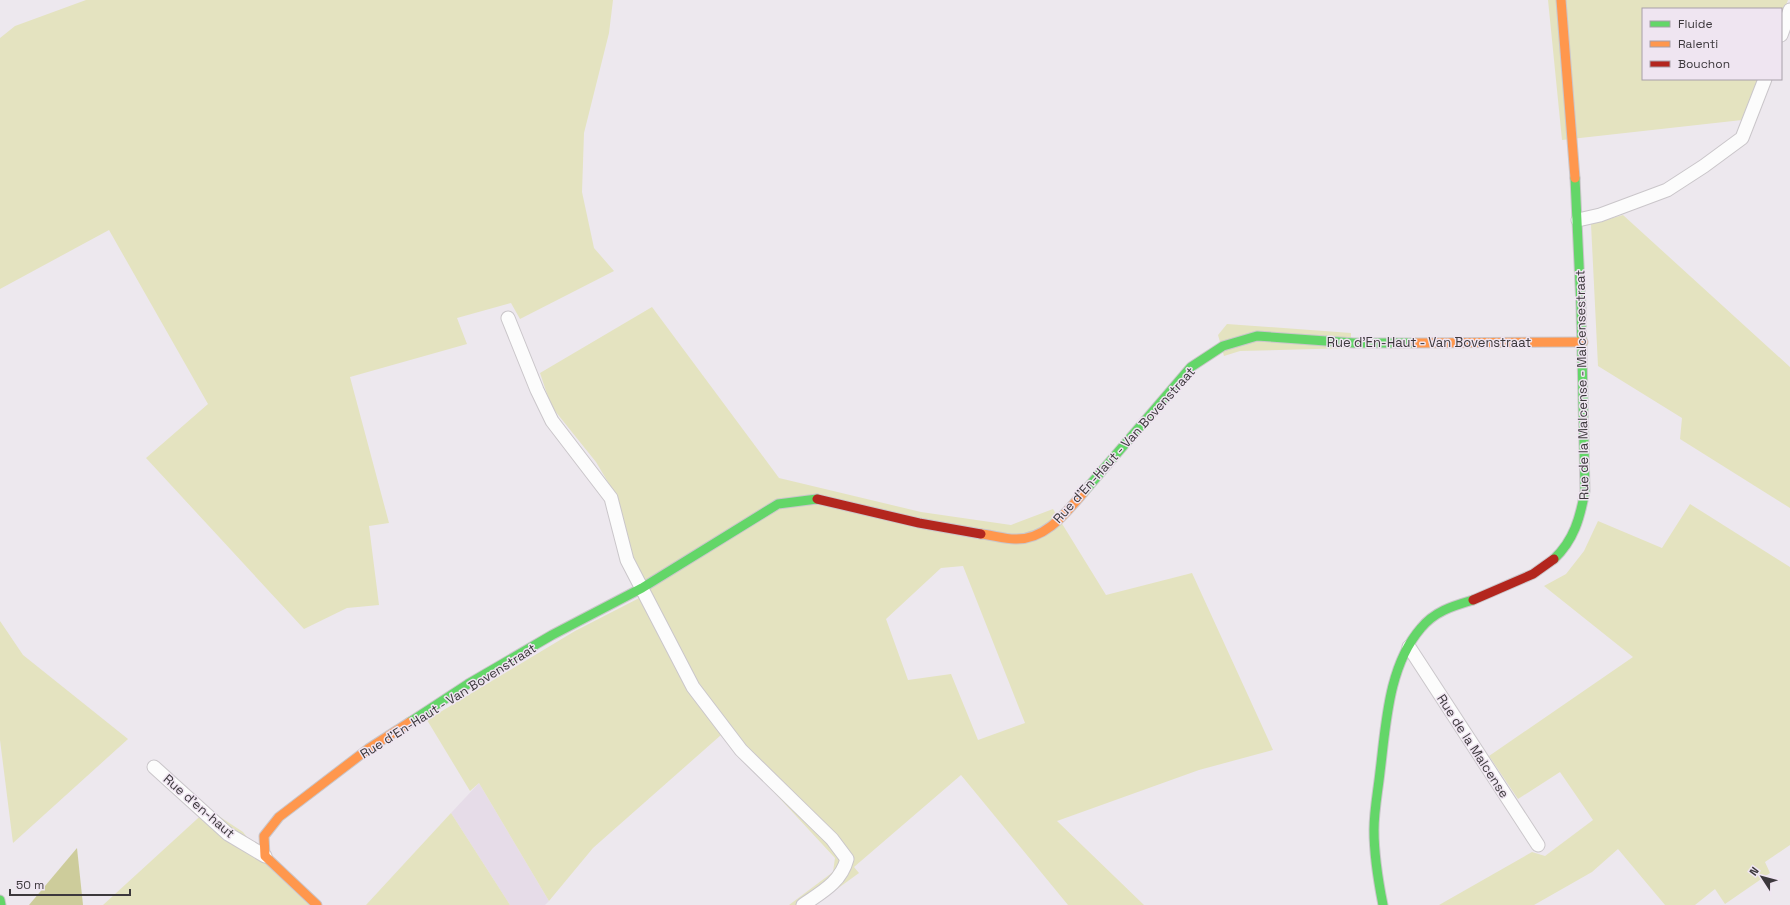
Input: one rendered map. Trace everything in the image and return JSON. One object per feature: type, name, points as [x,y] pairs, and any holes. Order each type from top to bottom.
[{"type":"main road","name":"Rue de la Malcense - Malcensestraat","points":[[1383,905],[1376,875],[1374,828],[1390,699],[1398,672],[1408,647],[1421,628],[1437,614],[1514,584],[1537,573],[1559,557],[1577,530],[1584,511],[1585,491],[1582,342],[1578,220],[1561,0]]},
{"type":"main road","name":"Rue d'En-Haut - Van Bovenstraat","points":[[265,856],[264,836],[279,817],[368,749],[468,684],[552,635],[642,588],[778,504],[816,499],[919,523],[1015,539],[1037,536],[1054,525],[1073,505],[1117,452],[1191,368],[1223,346],[1257,336],[1354,343],[1582,342]]},
{"type":"main road","points":[[265,856],[317,905]]},
{"type":"main road","points":[[0,900],[1,905]]},
{"type":"street","points":[[1782,32],[1790,10]]},
{"type":"street","points":[[1578,220],[1600,215],[1667,190],[1704,166],[1742,138],[1765,80]]},
{"type":"street","points":[[508,318],[537,390],[552,421],[611,498],[627,560],[693,687],[741,750],[832,839],[847,859],[844,870],[836,881],[803,905]]},
{"type":"street","name":"Rue de la Malcense","points":[[1408,647],[1538,845]]},
{"type":"street","name":"Rue d'en-haut","points":[[154,767],[228,834],[265,856]]},
{"type":"shaded area","points":[[479,783],[549,901],[545,905],[510,905],[451,813]]},
{"type":"shaded area","points":[[77,848],[83,905],[29,905]]},
{"type":"green space","points":[[86,0],[613,0],[609,33],[584,133],[582,192],[594,248],[614,271],[520,319],[511,303],[457,318],[467,344],[350,377],[389,523],[369,526],[379,605],[347,608],[304,629],[146,458],[208,404],[109,230],[0,289],[0,38],[15,26]]},
{"type":"green space","points":[[1548,0],[1788,0],[1782,15],[1782,8],[1642,8],[1642,80],[1758,80],[1742,120],[1562,140]]},
{"type":"green space","points":[[1623,215],[1790,367],[1790,508],[1680,439],[1682,418],[1598,366],[1591,224]]},
{"type":"green space","points":[[652,307],[779,478],[921,512],[1011,525],[1053,509],[1106,595],[1192,573],[1273,750],[1199,770],[1057,821],[1144,905],[1068,905],[961,775],[854,867],[859,873],[815,905],[789,905],[833,872],[835,858],[721,735],[593,848],[549,901],[479,783],[470,791],[427,720],[575,631],[651,592],[633,556],[615,494],[596,462],[551,406],[540,373]],"holes":[[[963,566],[1025,723],[978,740],[951,674],[908,680],[886,619],[941,568]]]},
{"type":"green space","points":[[1227,324],[1351,333],[1351,348],[1240,351],[1224,356],[1218,335]]},
{"type":"green space","points":[[1690,504],[1790,567],[1790,845],[1765,862],[1770,873],[1725,904],[1715,889],[1695,905],[1665,905],[1618,849],[1592,872],[1534,905],[1439,905],[1532,852],[1545,856],[1593,820],[1560,772],[1518,799],[1489,756],[1633,657],[1544,586],[1566,574],[1584,551],[1598,521],[1662,548]]},
{"type":"green space","points":[[0,621],[23,655],[128,739],[13,843],[0,740]]},
{"type":"green space","points":[[208,809],[243,832],[270,868],[309,905],[103,905]]},
{"type":"green space","points":[[451,813],[510,905],[366,905]]},
{"type":"traffic: fast","points":[[1554,559],[1567,544],[1575,528],[1585,491],[1581,307],[1575,178]]},
{"type":"traffic: fast","points":[[1083,493],[1191,367],[1223,346],[1257,336],[1354,343],[1415,343]]},
{"type":"traffic: fast","points":[[410,722],[468,684],[552,635],[642,588],[778,504],[817,499]]},
{"type":"traffic: fast","points":[[1383,905],[1378,877],[1374,823],[1387,716],[1395,678],[1410,643],[1426,622],[1438,613],[1473,600]]},
{"type":"traffic: fast","points":[[0,900],[1,905]]},
{"type":"traffic: slow","points":[[1561,0],[1575,178]]},
{"type":"traffic: slow","points":[[1415,343],[1583,342]]},
{"type":"traffic: slow","points":[[981,534],[1015,539],[1036,535],[1054,524],[1083,493]]},
{"type":"traffic: slow","points":[[317,905],[265,856],[264,836],[279,817],[368,749],[410,722]]},
{"type":"traffic: jam","points":[[817,499],[919,523],[981,534]]},
{"type":"traffic: jam","points":[[1473,600],[1533,574],[1554,559]]}]
